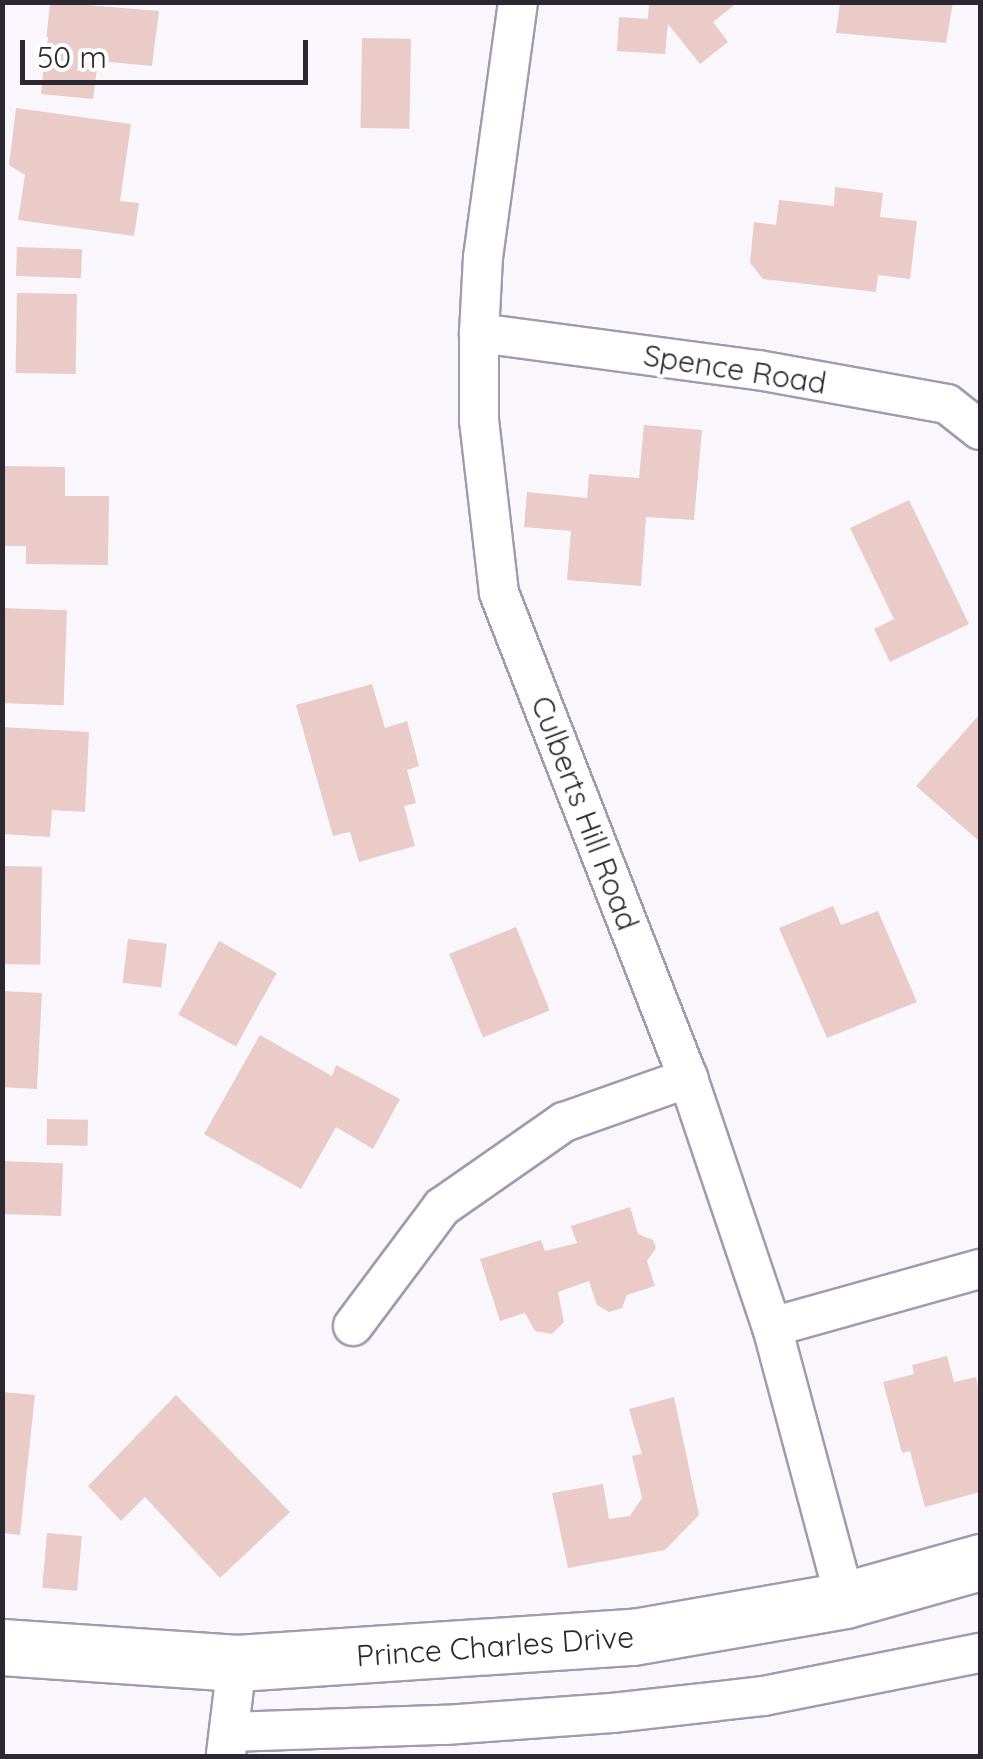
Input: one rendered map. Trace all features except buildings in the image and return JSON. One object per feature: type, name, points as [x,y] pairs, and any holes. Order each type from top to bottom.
[{"type":"highway","name":"Prince Charles Drive","points":[[2,1647],[237,1662],[633,1637],[844,1600],[980,1562]]},
{"type":"street","name":"Culberts Hill Road","points":[[518,2],[484,256],[480,333],[479,420],[499,593],[688,1078],[772,1327],[844,1600]]},
{"type":"street","name":"Spence Road","points":[[480,333],[758,370],[948,404],[980,430]]},
{"type":"street","points":[[354,1326],[442,1207],[564,1122],[688,1078]]},
{"type":"street","points":[[772,1327],[980,1270]]},
{"type":"street","points":[[237,1662],[227,1744],[612,1713],[764,1696],[980,1653]]}]
